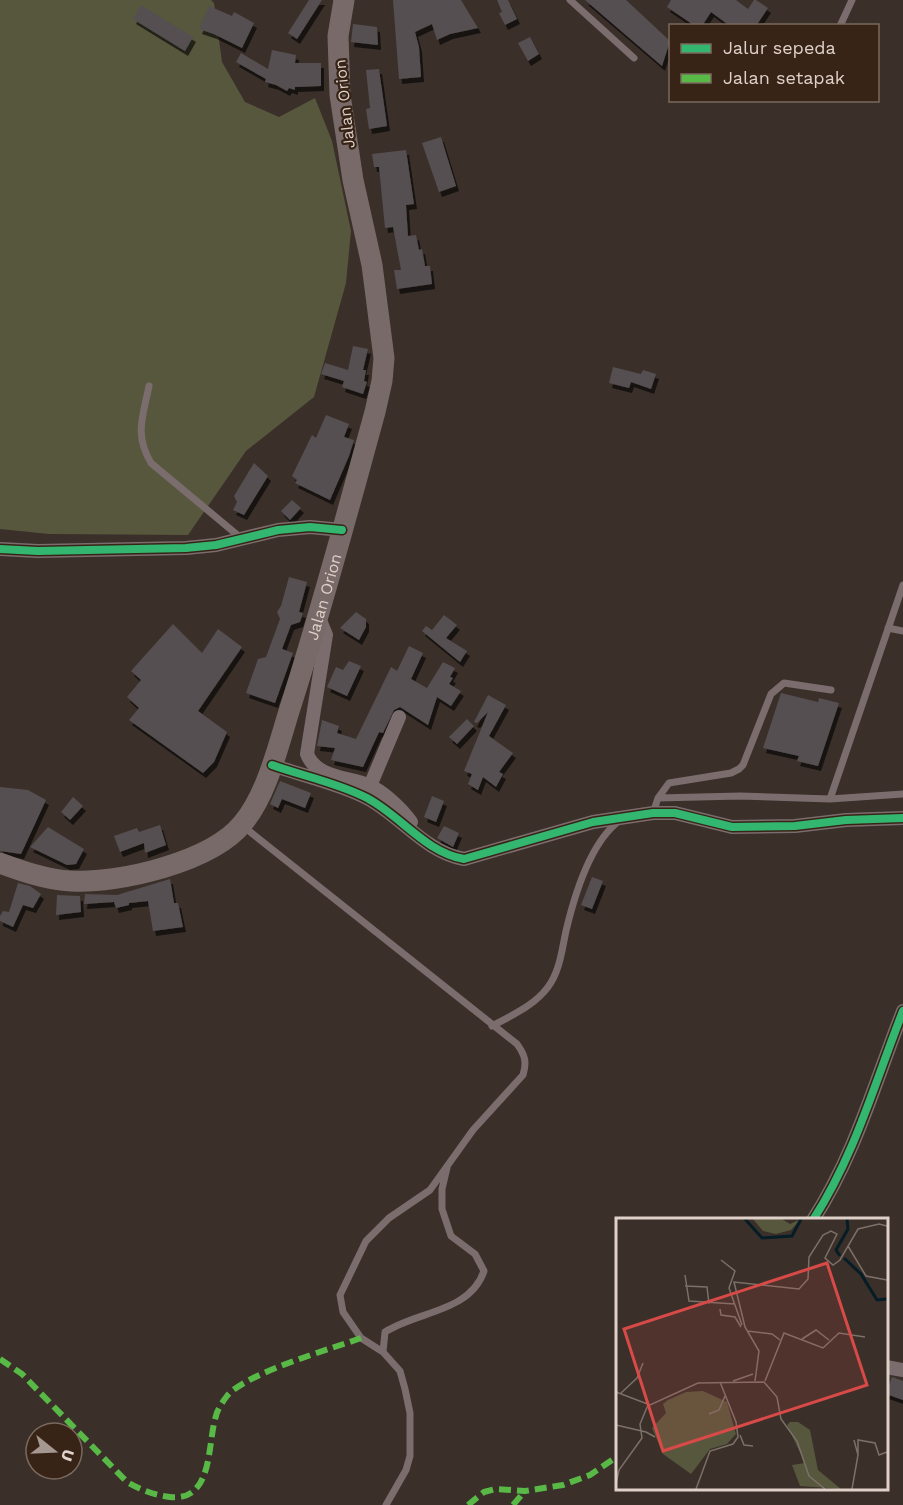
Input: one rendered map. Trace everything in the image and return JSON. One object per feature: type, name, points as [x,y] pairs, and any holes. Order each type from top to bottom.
[{"type":"highway","name":"Jalan Orion","points":[[0,863],[68,881],[113,880],[191,858],[222,841],[242,825],[272,765],[319,618],[382,381],[384,358],[372,265],[353,180],[340,95],[338,36],[344,0]]},
{"type":"street","points":[[0,549],[38,551],[186,548],[216,545],[278,530],[310,527],[342,530]]},
{"type":"street","points":[[319,618],[326,635],[307,754],[310,761],[324,771],[370,786],[409,818],[416,835]]},
{"type":"street","points":[[370,786],[399,717]]},
{"type":"street","points":[[272,765],[366,798],[416,835],[453,857],[469,859],[534,837],[593,822],[653,813],[675,813],[732,826],[795,826],[846,820],[903,818]]},
{"type":"street","points":[[814,1218],[841,1174],[854,1144],[903,1011]]},
{"type":"street","points":[[888,1367],[903,1370]]},
{"type":"lane","points":[[570,0],[634,58]]},
{"type":"lane","points":[[841,24],[852,0]]},
{"type":"lane","points":[[149,386],[140,429],[143,448],[151,463],[241,538]]},
{"type":"lane","points":[[830,799],[903,585]]},
{"type":"lane","points":[[888,628],[903,631]]},
{"type":"lane","points":[[653,813],[658,798],[669,783],[739,770],[771,694],[784,683],[831,690]]},
{"type":"lane","points":[[658,798],[740,796],[830,799],[903,794]]},
{"type":"lane","points":[[492,1026],[534,1002],[549,985],[558,967],[574,903],[586,869],[609,829],[626,816]]},
{"type":"lane","points":[[242,825],[517,1044],[526,1064],[523,1075],[473,1130],[430,1190],[389,1218],[366,1241],[340,1294],[343,1312],[361,1338],[383,1352],[400,1371],[410,1413],[410,1456],[406,1470],[386,1505]]},
{"type":"lane","points":[[383,1352],[385,1332],[396,1325],[464,1300],[480,1283],[484,1271],[475,1254],[451,1236],[442,1209],[442,1189],[448,1162]]},
{"type":"green space","points":[[0,0],[211,0],[214,3],[222,62],[245,102],[279,117],[315,98],[332,141],[351,231],[346,283],[314,397],[246,451],[188,535],[49,534],[0,529]]},
{"type":"building","points":[[309,0],[322,0],[297,39],[288,33]]},
{"type":"building","points":[[393,0],[461,0],[478,28],[450,34],[437,40],[432,24],[415,32],[419,47],[421,77],[399,79]]},
{"type":"building","points":[[497,0],[508,0],[517,19],[505,25],[499,13],[502,12]]},
{"type":"building","points":[[585,0],[626,0],[669,40],[662,66]]},
{"type":"building","points":[[671,0],[736,0],[748,9],[756,0],[768,8],[757,24],[727,24],[711,12],[703,24],[692,24],[667,7]]},
{"type":"building","points":[[141,5],[193,37],[185,51],[133,19]]},
{"type":"building","points":[[209,6],[232,16],[234,12],[254,23],[242,48],[199,29]]},
{"type":"building","points":[[353,24],[377,27],[378,45],[351,42]]},
{"type":"building","points":[[530,37],[539,54],[528,61],[518,43]]},
{"type":"building","points":[[272,50],[296,55],[295,63],[321,63],[321,86],[295,87],[295,90],[289,88],[287,91],[265,82],[266,79],[236,62],[241,53],[268,69]]},
{"type":"building","points":[[379,69],[387,126],[369,129],[366,109],[370,108],[366,70]]},
{"type":"building","points":[[441,137],[456,186],[439,192],[422,143]]},
{"type":"building","points":[[406,150],[414,204],[406,205],[408,236],[416,235],[419,250],[422,249],[425,266],[430,266],[432,284],[397,289],[394,270],[401,270],[393,227],[385,228],[379,167],[374,167],[372,154]]},
{"type":"building","points":[[353,346],[368,349],[363,370],[366,370],[364,381],[367,382],[363,394],[342,387],[344,381],[321,374],[325,363],[348,370]]},
{"type":"building","points":[[613,367],[641,374],[643,370],[656,374],[651,389],[631,382],[629,388],[609,383]]},
{"type":"building","points":[[326,415],[349,424],[344,437],[354,440],[330,500],[295,483],[297,480],[292,476],[312,435],[316,438]]},
{"type":"building","points":[[254,463],[268,476],[244,515],[233,510],[237,502],[234,496]]},
{"type":"building","points":[[292,500],[301,508],[290,520],[281,511]]},
{"type":"building","points":[[289,577],[307,582],[299,612],[303,613],[300,622],[291,625],[282,649],[293,653],[275,703],[246,693],[258,659],[266,657],[280,619],[277,612],[281,606]]},
{"type":"building","points":[[356,612],[366,619],[366,627],[359,640],[340,628]]},
{"type":"building","points":[[444,615],[457,625],[446,638],[467,651],[460,662],[422,631],[426,626],[432,630]]},
{"type":"building","points":[[173,624],[202,653],[218,629],[242,647],[198,711],[227,732],[214,762],[203,773],[129,720],[139,708],[127,697],[141,680],[131,671]]},
{"type":"building","points":[[409,646],[423,653],[411,679],[427,688],[443,662],[455,668],[449,684],[461,691],[451,706],[437,697],[428,725],[400,707],[394,710],[383,733],[379,732],[363,767],[331,760],[335,748],[317,746],[322,720],[339,726],[337,733],[356,739],[391,667],[397,671]]},
{"type":"building","points":[[349,661],[361,666],[347,696],[327,687],[336,667],[343,670]]},
{"type":"building","points":[[781,693],[818,702],[819,698],[839,703],[818,766],[797,761],[799,756],[763,748]]},
{"type":"building","points":[[488,695],[506,705],[489,736],[513,753],[499,772],[503,774],[496,787],[483,777],[478,790],[468,784],[472,774],[464,771],[488,712],[477,723],[474,722]]},
{"type":"building","points":[[467,719],[474,726],[457,744],[449,737]]},
{"type":"building","points":[[280,781],[311,793],[305,808],[282,799],[278,808],[270,804]]},
{"type":"building","points":[[0,787],[28,790],[46,800],[21,854],[0,851]]},
{"type":"building","points":[[432,796],[444,801],[436,822],[424,817]]},
{"type":"building","points":[[73,797],[83,806],[70,820],[61,812]]},
{"type":"building","points":[[160,825],[166,845],[145,853],[144,843],[120,852],[114,836],[137,828],[139,832]]},
{"type":"building","points":[[444,826],[459,833],[453,847],[437,838]]},
{"type":"building","points":[[48,827],[84,849],[76,864],[67,865],[30,847]]},
{"type":"building","points":[[592,877],[603,881],[592,909],[581,905]]},
{"type":"building","points":[[170,879],[174,903],[178,903],[183,927],[153,931],[148,901],[129,903],[129,905],[116,908],[114,902],[84,904],[85,894],[117,895]]},
{"type":"building","points":[[18,883],[30,886],[41,894],[33,908],[23,905],[13,927],[0,921],[0,916],[3,911],[9,912]]},
{"type":"building","points":[[57,895],[80,896],[81,912],[56,915]]},
{"type":"building","points":[[892,1377],[903,1381],[903,1400],[888,1395]]},
{"type":"marked path","points":[[0,1359],[22,1374],[127,1482],[148,1492],[170,1497],[184,1496],[202,1481],[217,1414],[227,1396],[237,1387],[270,1370],[361,1338]]},
{"type":"marked path","points":[[468,1505],[484,1492],[495,1489],[525,1491],[563,1485],[590,1475],[616,1457]]},
{"type":"marked path","points":[[513,1505],[525,1491]]},
{"type":"cycle path","points":[[0,549],[38,551],[186,548],[216,545],[278,530],[310,527],[342,530]]},
{"type":"cycle path","points":[[272,765],[367,798],[437,849],[464,859],[593,822],[653,813],[675,813],[732,827],[795,826],[846,820],[903,818]]},
{"type":"cycle path","points":[[814,1218],[853,1144],[903,1011]]}]
